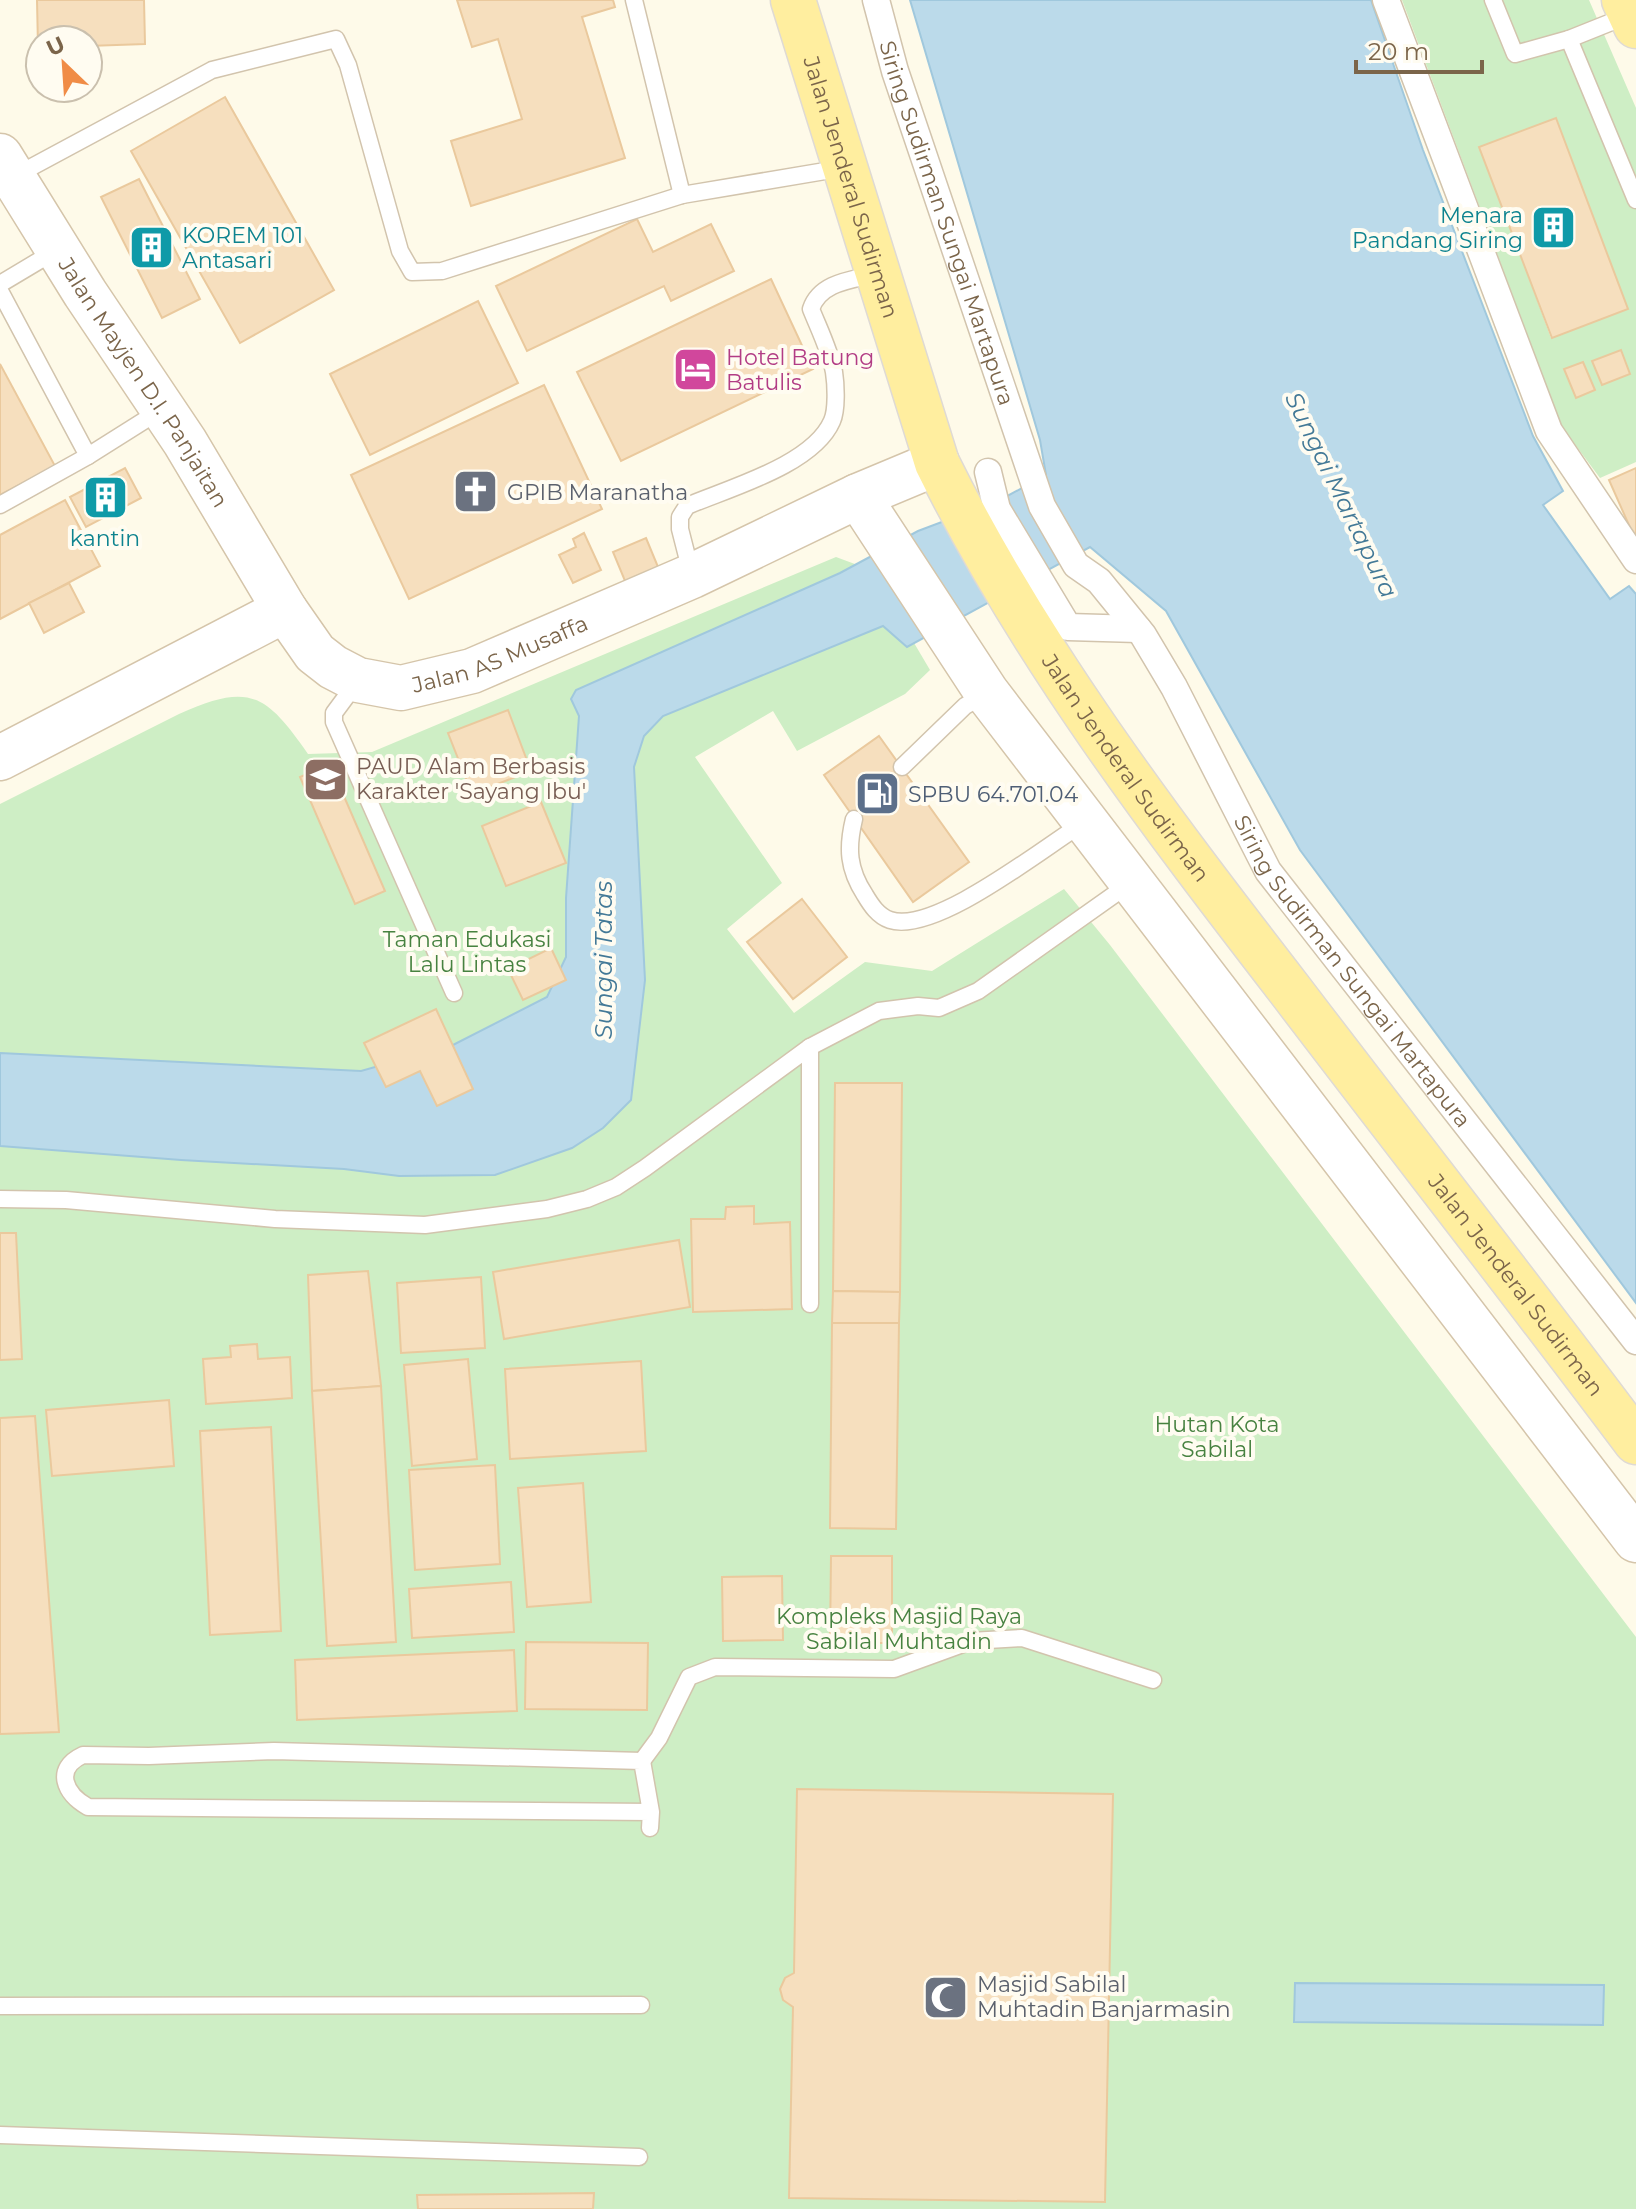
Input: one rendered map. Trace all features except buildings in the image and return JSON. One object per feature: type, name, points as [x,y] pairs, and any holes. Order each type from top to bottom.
[{"type":"main road","name":"Jalan Jenderal Sudirman","points":[[793,0],[878,274],[959,477],[1034,601],[1097,731],[1181,849],[1636,1442]]},
{"type":"main road","name":"Jalan Mayjen D.I. Panjaitan","points":[[6,166],[162,409],[285,610]]},
{"type":"main road","name":"Jalan AS Musaffa","points":[[285,610],[315,653],[333,667],[358,680],[401,688],[472,671],[692,576],[858,496],[959,477]]},
{"type":"main road","points":[[858,496],[987,693],[1636,1540]]},
{"type":"main road","points":[[0,758],[285,610]]},
{"type":"street","name":"Siring Sudirman Sungai Martapura","points":[[876,0],[895,71],[1042,506],[1058,539],[1076,565],[1099,581],[1138,629],[1174,687],[1268,871],[1636,1341]]},
{"type":"street","points":[[1386,0],[1549,431],[1636,560]]},
{"type":"street","points":[[1034,601],[1068,627],[1138,629]]},
{"type":"lane","points":[[634,0],[682,195]]},
{"type":"lane","points":[[1493,0],[1515,54],[1569,39],[1630,14]]},
{"type":"lane","points":[[6,166],[212,70],[336,39],[348,65],[400,251],[412,272],[442,271],[682,195],[844,168]]},
{"type":"lane","points":[[1569,39],[1636,200]]},
{"type":"lane","points":[[0,284],[58,250]]},
{"type":"lane","points":[[692,576],[680,517],[687,506],[784,465],[817,444],[834,419],[834,371],[811,309],[815,299],[830,286],[878,274]]},
{"type":"lane","points":[[0,291],[88,456]]},
{"type":"lane","points":[[0,505],[88,456],[162,409]]},
{"type":"lane","points":[[358,680],[334,713],[334,722],[454,993]]},
{"type":"lane","points":[[902,767],[965,706],[987,693]]},
{"type":"lane","points":[[854,819],[848,853],[860,888],[874,910],[890,920],[911,923],[955,906],[1086,822]]},
{"type":"lane","points":[[0,1199],[66,1200],[275,1219],[425,1225],[547,1209],[587,1199],[616,1187],[810,1047],[879,1011],[918,1006],[939,1008],[978,991],[1133,882]]},
{"type":"lane","points":[[810,1047],[810,1304]]},
{"type":"lane","points":[[642,1761],[274,1751],[83,1755],[74,1759],[67,1770],[66,1780],[67,1789],[75,1799],[88,1807],[651,1820],[642,1761],[659,1738],[689,1677],[715,1667],[894,1669],[971,1641],[1022,1638],[1153,1680]]},
{"type":"lane","points":[[0,2006],[641,2005]]},
{"type":"lane","points":[[0,2135],[639,2157]]},
{"type":"green space","points":[[1402,0],[1589,0],[1636,108],[1636,462],[1600,478],[1562,427]],"holes":[[[1556,118],[1628,309],[1551,338],[1480,147]]]},
{"type":"green space","name":"Kompleks Masjid Raya Sabilal Muhtadin","points":[[836,557],[871,570],[930,670],[905,694],[797,751],[773,711],[695,757],[782,883],[727,929],[794,1013],[865,962],[932,971],[1064,889],[1110,945],[1636,1637],[1636,2209],[0,2209],[0,804],[179,714],[223,698],[240,697],[267,707],[280,718],[308,754],[372,752]]},
{"type":"water","points":[[910,0],[1371,0],[1423,150],[1533,436],[1563,491],[1543,505],[1610,599],[1629,586],[1636,594],[1636,1303],[1300,850],[1166,611],[1090,547],[907,647],[883,626],[663,716],[644,736],[634,767],[645,980],[631,1100],[603,1128],[572,1148],[495,1175],[399,1176],[344,1169],[0,1146],[0,1053],[361,1071],[453,1045],[547,997],[566,957],[566,898],[579,716],[571,699],[576,690],[840,573],[918,531],[1000,500],[1046,475],[1040,440]]},
{"type":"water","points":[[1295,1983],[1604,1985],[1603,2025],[1294,2022]]},
{"type":"place","name":"Menara Pandang Siring","points":[[1554,228]]},
{"type":"place","name":"KOREM 101 Antasari","points":[[151,248]]},
{"type":"place","name":"Hotel Batung Batulis","points":[[695,370]]},
{"type":"place","name":"GPIB Maranatha","points":[[476,492]]},
{"type":"place","name":"kantin","points":[[105,497]]},
{"type":"place","name":"PAUD Alam Berbasis Karakter 'Sayang Ibu'","points":[[325,779]]},
{"type":"place","name":"SPBU 64.701.04","points":[[877,794]]},
{"type":"place","name":"Masjid Sabilal Muhtadin Banjarmasin","points":[[946,1997]]},
{"type":"water label","name":"Sungai Martapura","points":[[1341,495]]},
{"type":"water label","name":"Sungai Tatas","points":[[604,960]]},
{"type":"park label","name":"Taman Edukasi Lalu Lintas","points":[[467,952]]},
{"type":"park label","name":"Hutan Kota Sabilal","points":[[1217,1436]]}]
